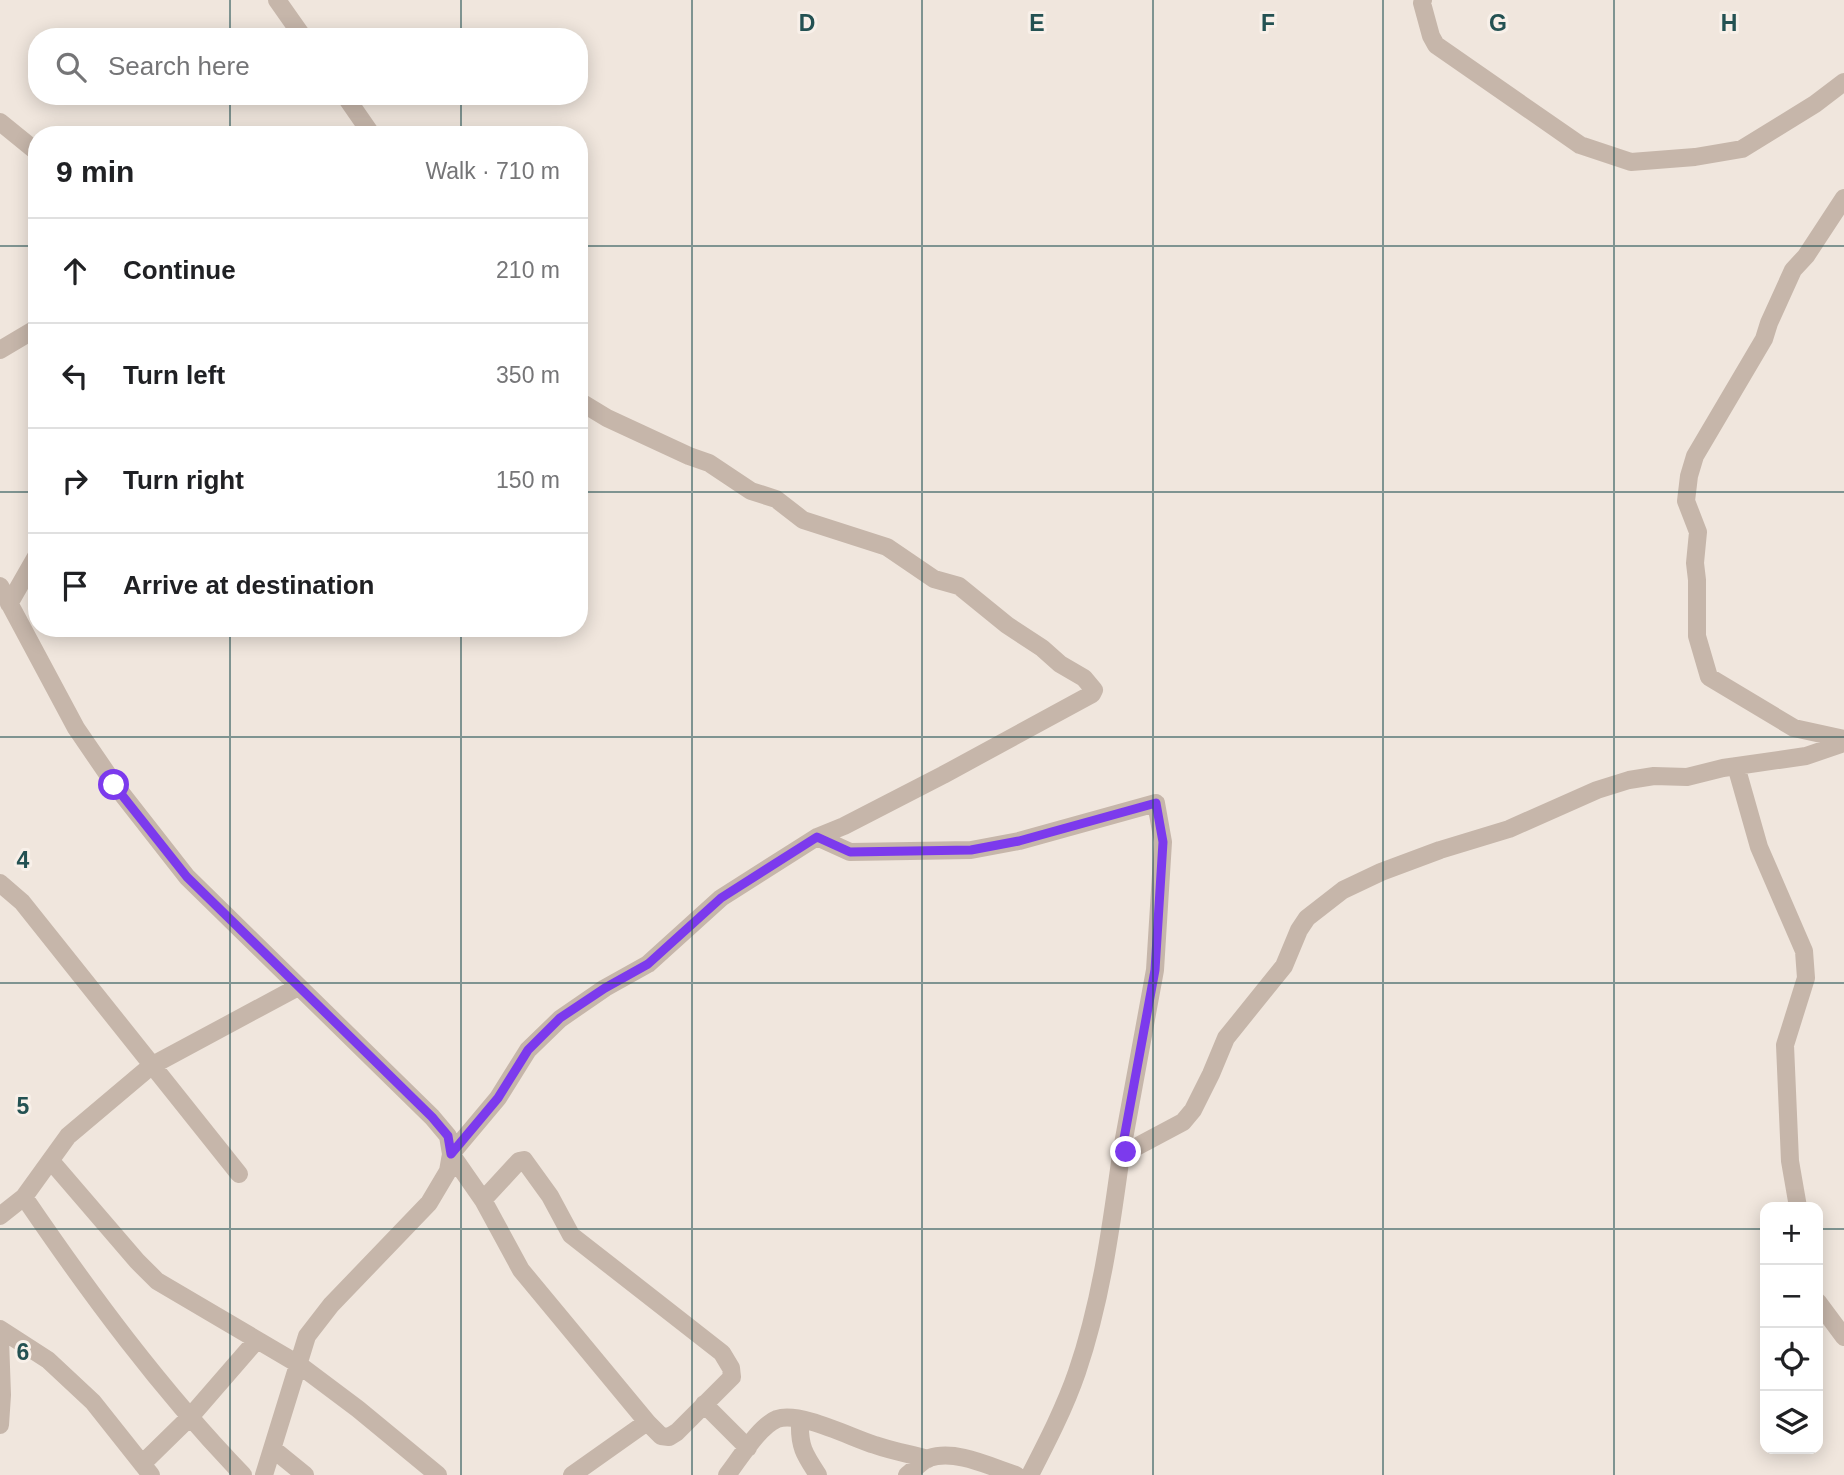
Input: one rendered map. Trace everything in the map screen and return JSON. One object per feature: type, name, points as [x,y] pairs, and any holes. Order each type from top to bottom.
[{"type":"street","points":[[276,0],[296,28]]},
{"type":"street","points":[[1423,0],[1436,46],[1580,145],[1632,162],[1695,157],[1742,149],[1815,104],[1844,82]]},
{"type":"street","points":[[351,105],[366,126]]},
{"type":"street","points":[[0,122],[28,145]]},
{"type":"street","points":[[1844,198],[1814,245],[1793,270],[1758,350],[1695,456],[1686,501],[1698,532],[1695,563],[1697,636],[1709,677],[1794,728],[1844,741]]},
{"type":"street","points":[[0,349],[28,333]]},
{"type":"street","points":[[451,1154],[498,1098],[528,1050],[560,1018],[648,964],[721,898],[817,837],[943,775],[1093,694],[1093,686],[1007,625],[960,586],[934,579],[887,547],[803,520],[776,499],[751,491],[709,463],[607,418],[588,406]]},
{"type":"street","points":[[9,604],[28,571]]},
{"type":"street","points":[[0,586],[76,728],[114,785],[187,877],[432,1117],[448,1136],[451,1154],[448,1171],[429,1203],[331,1305],[307,1336],[264,1475]]},
{"type":"street","points":[[1121,1155],[1175,1127],[1193,1110],[1226,1038],[1284,967],[1299,930],[1314,912],[1343,890],[1440,850],[1509,829],[1597,790],[1629,780],[1654,775],[1687,777],[1736,766],[1806,756],[1844,741]]},
{"type":"street","points":[[1736,766],[1759,847],[1804,951],[1805,978],[1785,1045],[1790,1161],[1797,1202]]},
{"type":"street","points":[[817,837],[850,852],[971,850],[1019,841],[1156,803],[1163,842],[1155,970],[1109,1237],[1094,1315],[1076,1374],[1030,1475]]},
{"type":"street","points":[[3,890],[22,902],[239,1174]]},
{"type":"street","points":[[0,1216],[24,1197],[68,1136],[151,1066],[298,987]]},
{"type":"street","points":[[451,1154],[483,1200],[521,1270],[661,1436],[669,1437],[732,1377],[731,1368],[722,1353],[571,1235],[550,1196],[524,1160],[519,1161],[483,1200]]},
{"type":"street","points":[[51,1161],[157,1282],[298,1364],[358,1409],[428,1472]]},
{"type":"street","points":[[24,1197],[82,1282],[190,1417],[243,1475]]},
{"type":"street","points":[[1823,1309],[1844,1337]]},
{"type":"street","points":[[0,1329],[47,1360],[93,1402],[147,1469],[256,1340]]},
{"type":"street","points":[[0,1339],[0,1425]]},
{"type":"street","points":[[704,1405],[748,1448]]},
{"type":"street","points":[[727,1475],[761,1432],[776,1420],[788,1418],[829,1427],[873,1445],[928,1459]]},
{"type":"street","points":[[800,1421],[799,1440],[804,1455],[818,1475]]},
{"type":"street","points":[[572,1475],[647,1422]]},
{"type":"street","points":[[273,1449],[305,1475]]},
{"type":"street","points":[[907,1475],[928,1459],[942,1456],[960,1457],[1016,1475]]},
{"type":"route","points":[[114,785],[187,877],[432,1117],[448,1136],[451,1154],[498,1098],[528,1050],[560,1018],[648,964],[721,898],[817,837],[850,852],[971,850],[1019,841],[1156,803],[1163,842],[1155,970],[1121,1155],[1126,1152]]}]
